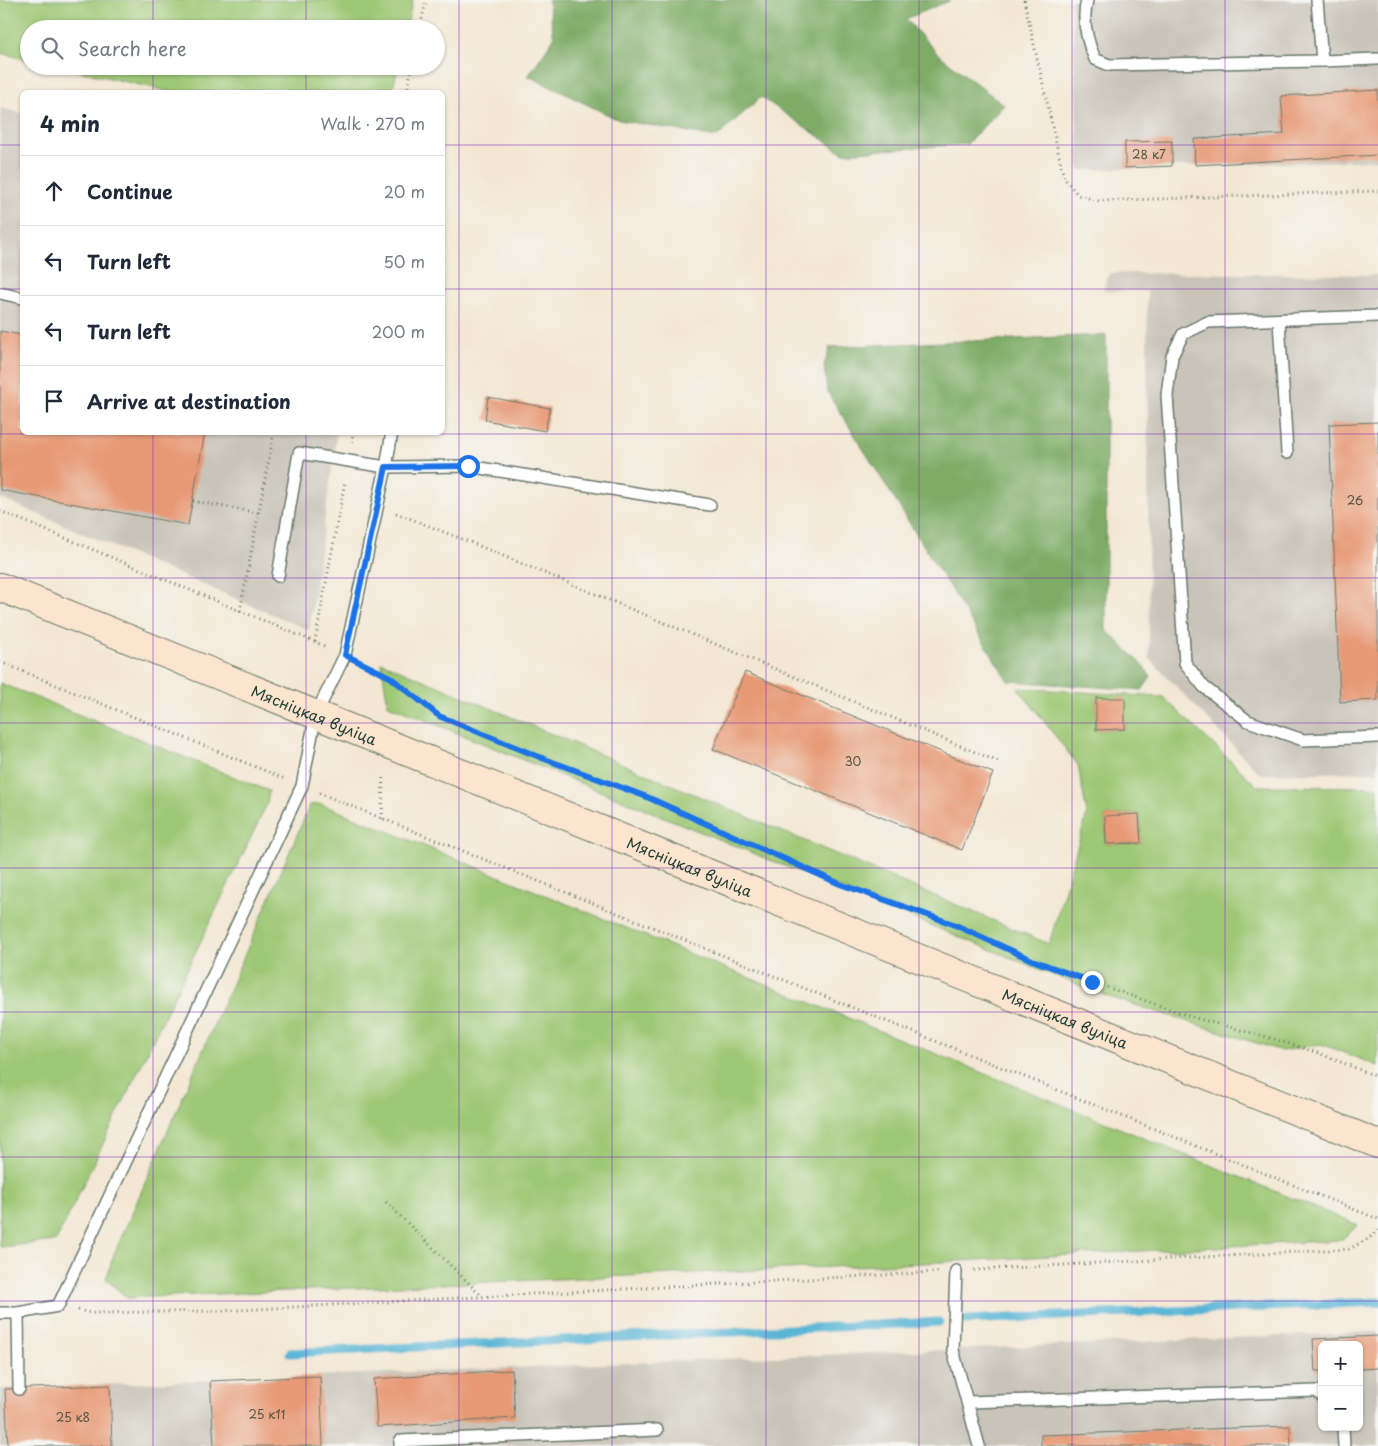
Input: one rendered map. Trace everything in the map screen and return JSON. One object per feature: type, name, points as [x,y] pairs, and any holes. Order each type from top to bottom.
[{"type":"main road","name":"Мясніцкая вуліца","points":[[0,587],[1378,1144]]},
{"type":"lane","points":[[1087,0],[1084,10],[1088,43],[1095,59],[1109,65],[1378,60]]},
{"type":"lane","points":[[1317,0],[1322,61]]},
{"type":"lane","points":[[0,293],[20,298]]},
{"type":"lane","points":[[1378,316],[1208,322],[1183,334],[1172,356],[1167,395],[1185,662],[1204,687],[1248,721],[1303,740],[1378,737]]},
{"type":"lane","points":[[1278,320],[1287,453]]},
{"type":"lane","points":[[0,1314],[58,1306],[302,786],[316,714],[345,655],[391,435]]},
{"type":"lane","points":[[278,576],[299,453],[386,467],[468,466],[710,505]]},
{"type":"lane","points":[[956,1271],[953,1350],[979,1446]]},
{"type":"lane","points":[[18,1313],[19,1389]]},
{"type":"lane","points":[[968,1402],[1318,1392]]},
{"type":"lane","points":[[400,1446],[400,1441],[656,1430]]},
{"type":"lane","points":[[1343,1431],[1344,1446]]},
{"type":"path","points":[[422,20],[426,0]]},
{"type":"path","points":[[1024,0],[1064,178],[1078,196],[1099,201],[1378,191]]},
{"type":"path","points":[[407,90],[410,75]]},
{"type":"path","points":[[240,611],[273,435]]},
{"type":"path","points":[[315,642],[353,435]]},
{"type":"path","points":[[193,501],[259,512]]},
{"type":"path","points":[[378,506],[999,762]]},
{"type":"path","points":[[0,511],[345,655],[390,677],[439,716],[542,758],[647,797],[840,884],[953,924],[1032,960],[1092,982],[1196,1018],[1290,1044],[1378,1077]]},
{"type":"path","points":[[0,662],[382,819],[1378,1219]]},
{"type":"path","points":[[382,819],[383,775]]},
{"type":"path","points":[[386,1202],[483,1297]]},
{"type":"path","points":[[58,1306],[91,1313],[210,1311],[1349,1249],[1368,1239],[1378,1230]]},
{"type":"shaded area","points":[[1072,0],[1378,0],[1378,160],[1079,170]]},
{"type":"shaded area","points":[[0,108],[20,113],[20,435],[337,435],[309,630],[0,498]]},
{"type":"shaded area","points":[[1109,273],[1378,275],[1378,772],[1260,774],[1149,658],[1147,291],[1103,291]]},
{"type":"shaded area","points":[[1378,1332],[1378,1446],[0,1446],[0,1389]]},
{"type":"green space","points":[[0,0],[413,0],[408,20],[20,20],[20,58],[0,53]]},
{"type":"green space","points":[[548,0],[951,0],[906,19],[938,54],[1004,105],[967,144],[843,153],[761,97],[717,137],[619,120],[528,76],[554,38]]},
{"type":"green space","points":[[96,75],[396,75],[392,90],[162,90]]},
{"type":"green space","points":[[1106,335],[1106,630],[1141,663],[1151,677],[1142,690],[1008,681],[827,391],[824,365],[830,347]]},
{"type":"green space","points":[[381,662],[1049,944],[1087,814],[1078,765],[1018,688],[1163,697],[1257,786],[1378,787],[1378,1066],[1321,1044],[1282,1051],[1106,996],[388,705]],"holes":[[[1124,698],[1125,729],[1096,730],[1096,699]],[[1139,814],[1141,843],[1106,844],[1105,816]]]},
{"type":"green space","points":[[0,683],[269,791],[267,804],[56,1241],[0,1247]]},
{"type":"green space","points":[[321,804],[1358,1225],[1341,1240],[923,1263],[127,1298],[106,1279],[114,1254],[310,805]]},
{"type":"building","points":[[1378,90],[1378,155],[1195,165],[1194,139],[1284,134],[1281,96]]},
{"type":"building","points":[[1172,141],[1172,166],[1125,168],[1125,142]]},
{"type":"building","points":[[0,331],[20,335],[20,435],[204,435],[188,525],[0,490]]},
{"type":"building","points":[[488,397],[550,408],[545,431],[485,420]]},
{"type":"building","points":[[1378,422],[1378,700],[1340,702],[1329,424]]},
{"type":"building","points":[[745,672],[993,773],[962,850],[713,749]]},
{"type":"building","points":[[1096,698],[1125,698],[1125,729],[1096,730]]},
{"type":"building","points":[[1139,814],[1141,843],[1106,844],[1105,816]]},
{"type":"building","points":[[1378,1336],[1378,1368],[1363,1369],[1363,1341],[1318,1341],[1318,1371],[1315,1371],[1313,1339]]},
{"type":"building","points":[[512,1370],[515,1418],[377,1427],[374,1379]]},
{"type":"building","points":[[320,1376],[323,1446],[214,1446],[210,1381]]},
{"type":"building","points":[[110,1385],[112,1446],[8,1446],[5,1389]]},
{"type":"building","points":[[1290,1426],[1291,1446],[1041,1446],[1041,1435]]},
{"type":"waterway","points":[[965,1320],[1378,1302]]},
{"type":"waterway","points":[[290,1353],[939,1322]]},
{"type":"route","points":[[468,466],[386,467],[345,655],[390,677],[439,716],[542,758],[647,797],[840,884],[953,924],[1032,960],[1092,982]]}]
